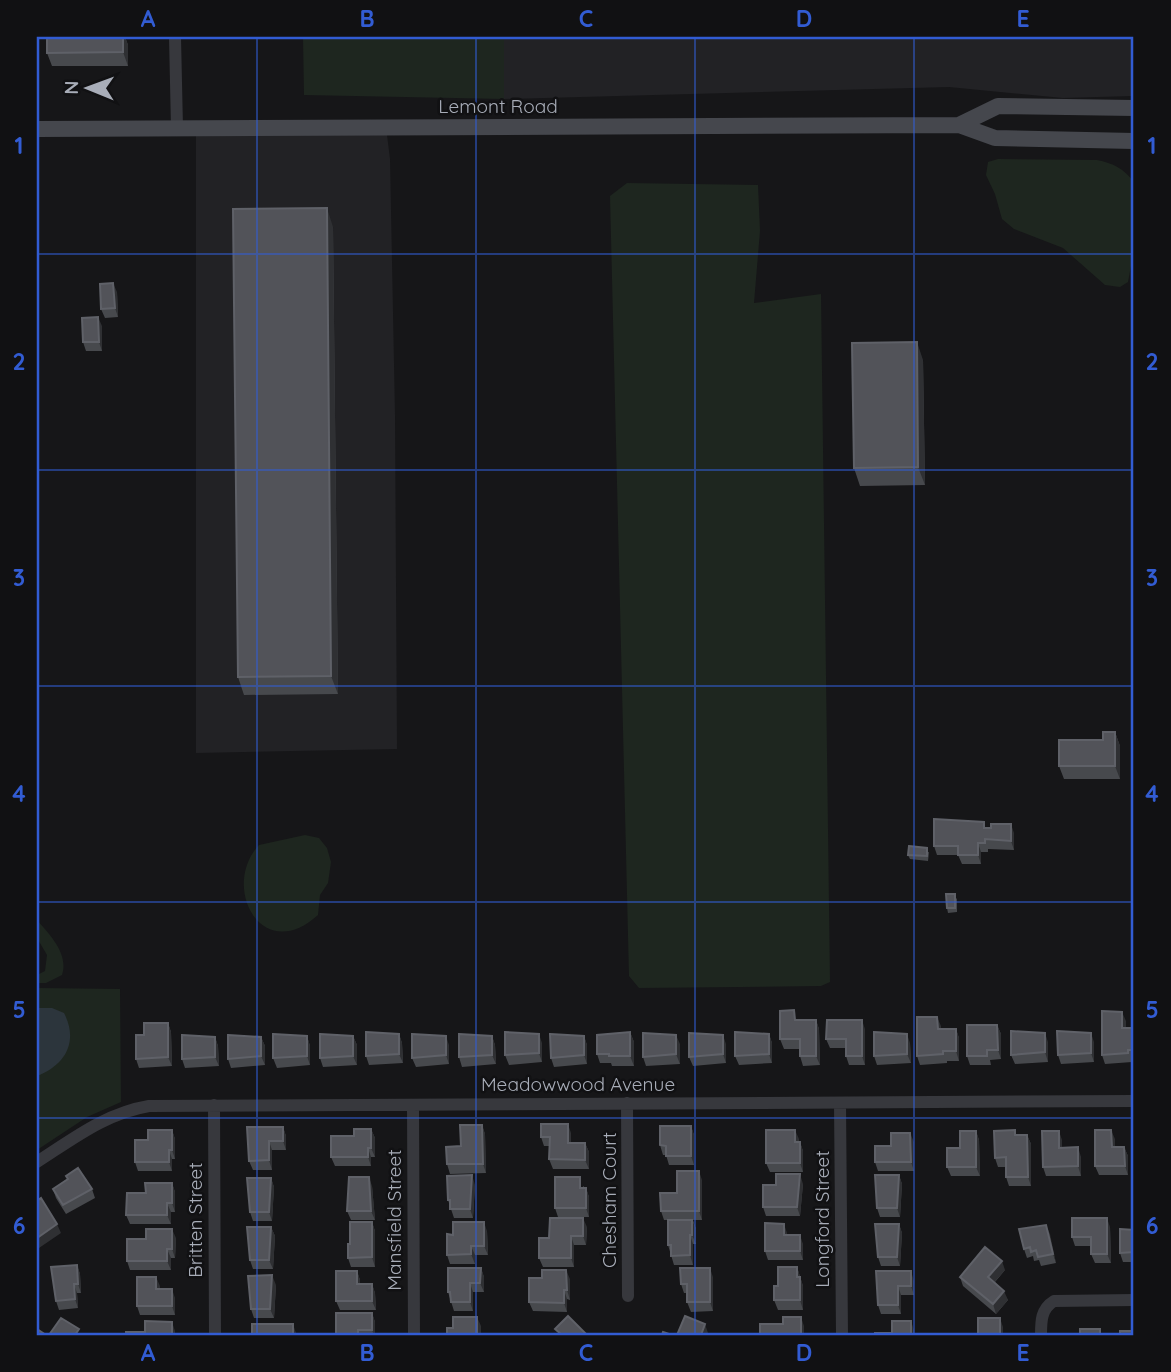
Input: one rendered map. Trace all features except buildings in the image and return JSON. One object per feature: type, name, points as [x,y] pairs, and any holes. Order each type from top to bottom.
[{"type":"main road","name":"Lemont Road","points":[[959,125],[998,106],[1134,108]]},
{"type":"main road","name":"Lemont Road","points":[[37,129],[959,125],[995,138],[1134,141]]},
{"type":"street","points":[[174,37],[177,128]]},
{"type":"street","name":"Meadowwood Avenue","points":[[37,1162],[90,1128],[126,1111],[149,1106],[1134,1101]]},
{"type":"street","name":"Chesham Court","points":[[627,1103],[628,1296]]},
{"type":"street","name":"Longford Street","points":[[840,1103],[842,1335]]},
{"type":"street","name":"Britten Street","points":[[214,1105],[215,1335]]},
{"type":"street","name":"Mansfield Street","points":[[413,1105],[414,1335]]},
{"type":"street","points":[[1041,1335],[1042,1315],[1047,1305],[1062,1300],[1134,1300]]},
{"type":"shaded area","points":[[303,37],[504,37],[504,99],[304,95]]},
{"type":"shaded area","points":[[504,37],[1132,37],[1132,96],[1063,98],[949,87],[504,99]]},
{"type":"shaded area","points":[[386,127],[390,159],[395,415],[397,749],[196,753],[196,128]]},
{"type":"shaded area","points":[[998,159],[1097,160],[1122,170],[1134,182],[1134,250],[1128,282],[1120,287],[1105,285],[1063,248],[1014,229],[1002,219],[986,175],[988,162]]},
{"type":"shaded area","points":[[627,183],[758,185],[760,231],[754,303],[821,294],[830,982],[821,986],[639,988],[629,976],[610,196]]},
{"type":"shaded area","points":[[305,835],[319,838],[327,848],[331,862],[328,883],[320,895],[318,915],[298,928],[280,931],[264,926],[253,915],[246,899],[244,881],[248,862],[259,845]]},
{"type":"shaded area","points":[[37,920],[57,945],[63,960],[62,975],[46,983],[37,983],[37,975],[45,971],[47,955],[37,938]]},
{"type":"shaded area","points":[[37,988],[120,989],[121,1102],[87,1117],[37,1150]]},
{"type":"shaded area","points":[[37,1008],[52,1008],[64,1013],[70,1034],[67,1051],[62,1059],[37,1076]]}]
